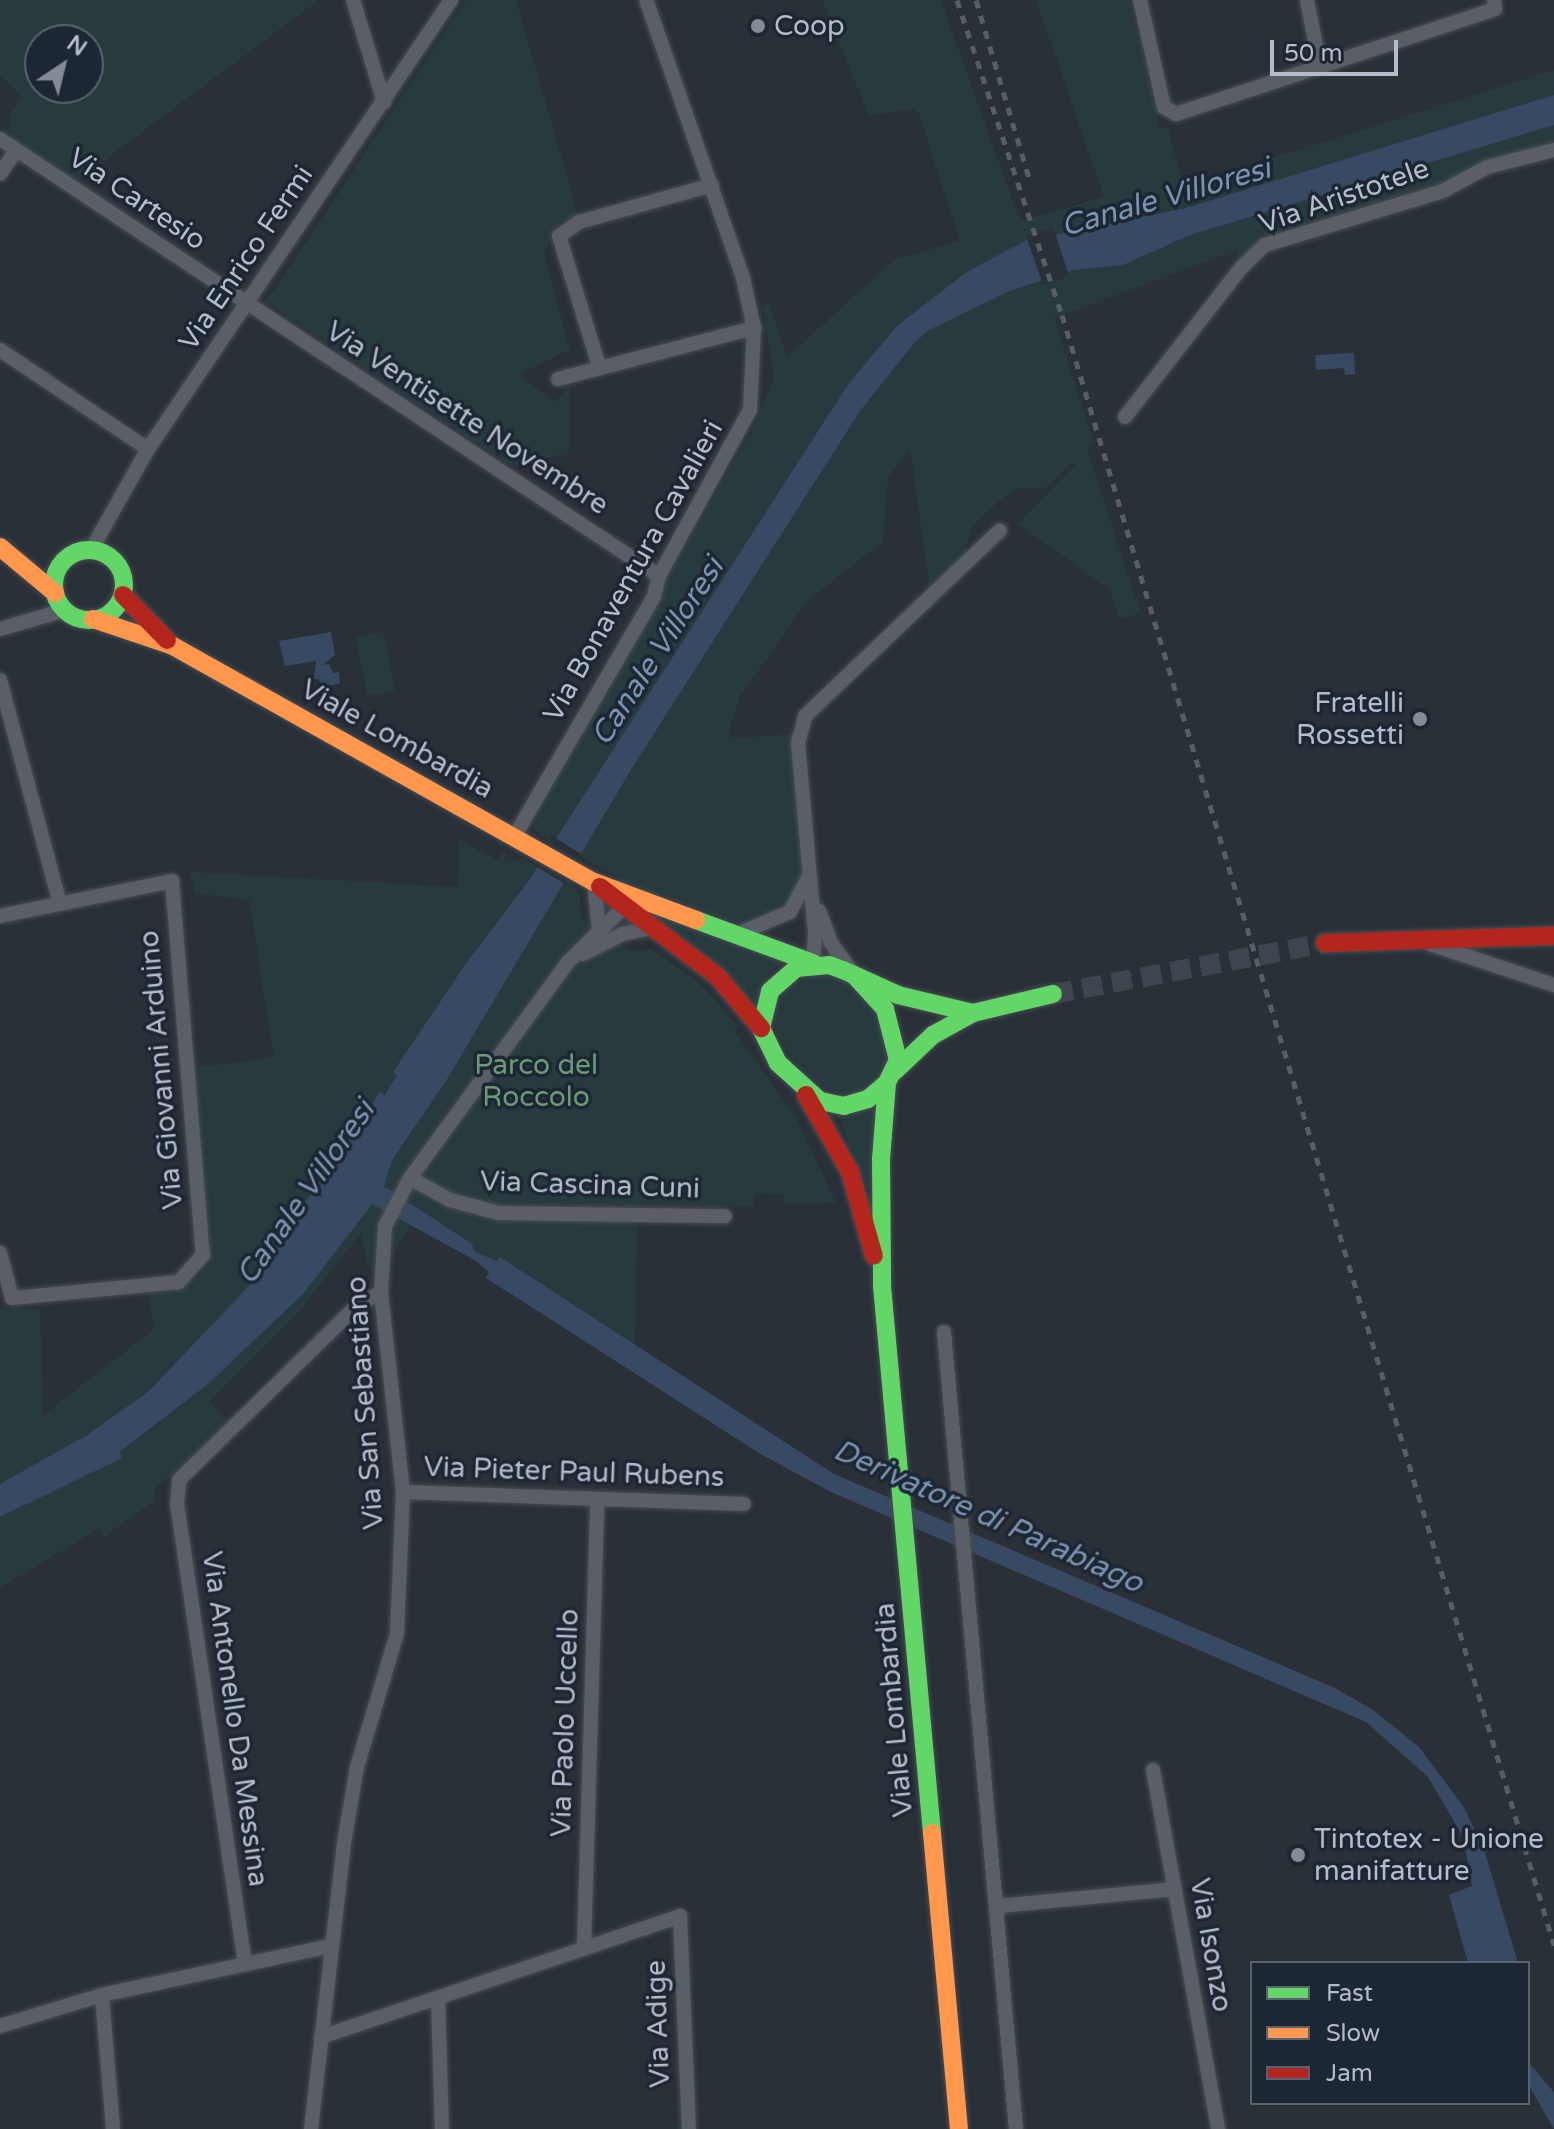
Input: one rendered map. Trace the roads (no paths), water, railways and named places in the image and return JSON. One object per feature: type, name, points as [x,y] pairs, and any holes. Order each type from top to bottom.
[{"type":"main road","name":"Viale Lombardia","points":[[0,547],[18,559],[60,601],[93,619],[173,646],[586,877],[813,963],[854,975],[875,995],[891,1022],[899,1049],[890,1078],[881,1159],[882,1286],[959,2129]]},
{"type":"main road","name":"Viale Lombardia","points":[[18,559],[62,563],[91,550],[117,565],[123,595],[173,646]]},
{"type":"main road","points":[[60,601],[62,563]]},
{"type":"main road","points":[[93,619],[112,611],[123,595]]},
{"type":"main road","name":"Viale Lombardia","points":[[586,877],[718,977],[761,1028],[778,1063],[803,1090],[850,1172],[882,1286]]},
{"type":"main road","points":[[1325,943],[1554,936]]},
{"type":"main road","points":[[761,1028],[765,1001],[776,982],[813,963]]},
{"type":"main road","points":[[854,975],[898,995],[973,1013]]},
{"type":"main road","points":[[890,1078],[933,1035],[973,1013],[1053,994]]},
{"type":"main road","name":"Viale Lombardia","points":[[803,1090],[820,1101],[844,1106],[868,1099],[890,1078]]},
{"type":"street","points":[[353,0],[384,102]]},
{"type":"street","name":"Via Enrico Fermi","points":[[91,550],[148,449],[451,0]]},
{"type":"street","name":"Via Bonaventura Cavalieri","points":[[514,837],[654,596],[659,576],[750,410],[754,328],[712,185],[646,0]]},
{"type":"street","points":[[1140,0],[1169,113],[1320,66],[1494,4]]},
{"type":"street","points":[[1307,0],[1320,66]]},
{"type":"street","name":"Via Cartesio","points":[[0,139],[246,303]]},
{"type":"street","points":[[0,174],[16,150]]},
{"type":"street","name":"Via Aristotele","points":[[1125,417],[1241,268],[1265,245],[1443,191],[1487,167],[1554,150]]},
{"type":"street","points":[[599,366],[559,236],[579,222],[712,185]]},
{"type":"street","name":"Via Ventisette Novembre","points":[[246,303],[659,576]]},
{"type":"street","points":[[558,379],[754,328]]},
{"type":"street","points":[[0,350],[148,449]]},
{"type":"street","points":[[813,963],[810,868],[798,743],[805,716],[1000,530]]},
{"type":"street","points":[[0,629],[60,601]]},
{"type":"street","points":[[0,680],[60,904],[0,916]]},
{"type":"street","points":[[740,933],[790,912],[810,868]]},
{"type":"street","points":[[810,868],[824,926],[854,975]]},
{"type":"street","points":[[586,877],[599,930]]},
{"type":"street","name":"Via Giovanni Arduino","points":[[0,1253],[12,1298],[179,1282],[203,1255],[172,881],[60,904]]},
{"type":"street","name":"Via San Sebastiano","points":[[311,2129],[330,1946],[357,1767],[397,1634],[403,1492],[381,1292],[382,1242],[390,1213],[410,1178],[568,962],[623,908],[649,900]]},
{"type":"street","name":"Via San Sebastiano","points":[[568,962],[623,934],[652,928]]},
{"type":"street","points":[[1419,940],[1554,985]]},
{"type":"street","name":"Via Cascina Cuni","points":[[410,1178],[450,1200],[499,1213],[725,1216]]},
{"type":"street","name":"Via Antonello Da Messina","points":[[245,1964],[177,1505],[179,1480],[358,1305],[381,1292]]},
{"type":"street","points":[[944,1332],[1016,2129]]},
{"type":"street","name":"Via Pieter Paul Rubens","points":[[403,1492],[744,1504]]},
{"type":"street","name":"Via Paolo Uccello","points":[[584,1948],[597,1499]]},
{"type":"street","name":"Via Isonzo","points":[[1153,1770],[1218,2129]]},
{"type":"street","points":[[998,1906],[1174,1889]]},
{"type":"street","name":"Via Adige","points":[[584,1948],[680,1916],[689,2129]]},
{"type":"street","points":[[0,2026],[102,1995],[330,1946]]},
{"type":"street","points":[[321,2037],[584,1948]]},
{"type":"street","points":[[102,1995],[113,2129]]},
{"type":"street","points":[[438,1998],[442,2129]]},
{"type":"water","points":[[1554,95],[1554,125],[1190,235],[1123,265],[1074,270],[1012,290],[929,330],[914,343],[860,411],[632,768],[446,1081],[392,1160],[384,1186],[472,1244],[474,1251],[496,1261],[500,1257],[834,1474],[1335,1688],[1373,1710],[1419,1747],[1463,1806],[1483,1846],[1517,1961],[1467,1961],[1449,1895],[1472,1886],[1463,1837],[1428,1777],[1366,1722],[831,1492],[762,1455],[486,1278],[489,1272],[476,1261],[372,1204],[303,1294],[208,1384],[119,1452],[122,1458],[0,1517],[0,1484],[87,1435],[148,1392],[248,1287],[380,1092],[385,1095],[397,1076],[393,1072],[465,965],[530,879],[849,383],[898,325],[968,271],[1027,240],[1186,208]]},
{"type":"water","points":[[1354,353],[1355,374],[1345,375],[1344,368],[1316,370],[1315,355]]},
{"type":"water","points":[[331,632],[335,655],[323,665],[329,664],[333,673],[339,672],[340,683],[321,688],[319,679],[314,679],[316,661],[285,666],[279,641]]},
{"type":"water","points":[[1530,2064],[1554,2092],[1554,2129],[1530,2087]]},
{"type":"tunnel","points":[[1053,994],[1325,943]]},
{"type":"railway","points":[[957,0],[1062,315],[1554,1945]]},
{"type":"railway","points":[[976,0],[1031,184]]},
{"type":"place","name":"Coop","points":[[758,26]]},
{"type":"place","name":"Fratelli Rossetti","points":[[1420,719]]},
{"type":"place","name":"Tintotex - Unione manifatture","points":[[1298,1855]]},
{"type":"water label","name":"Canale Villoresi","points":[[1166,198]]},
{"type":"water label","name":"Canale Villoresi","points":[[658,652]]},
{"type":"water label","name":"Canale Villoresi","points":[[306,1193]]},
{"type":"water label","name":"Derivatore di Parabiago","points":[[988,1517]]},
{"type":"park label","name":"Parco del Roccolo","points":[[536,1081]]}]
